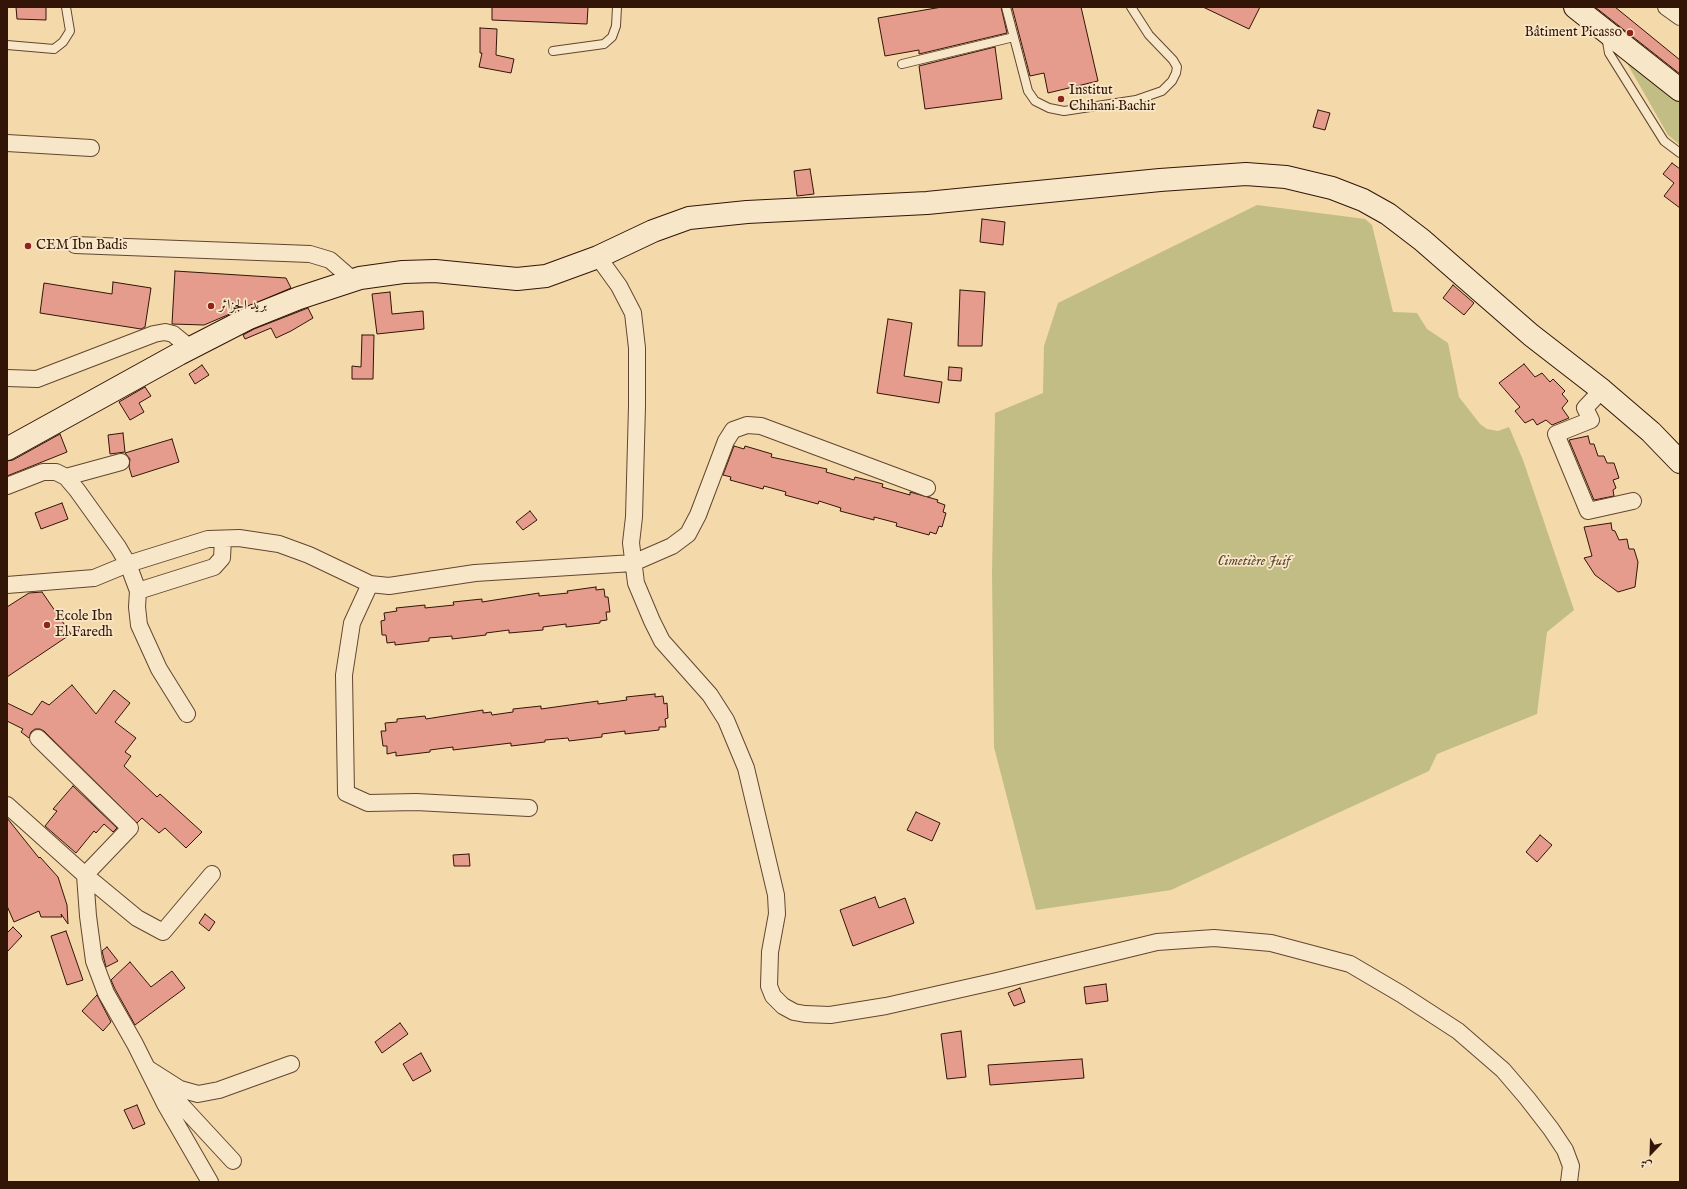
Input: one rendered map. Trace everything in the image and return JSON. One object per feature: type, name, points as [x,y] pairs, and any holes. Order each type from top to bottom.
[{"type":"main road","points":[[1575,7],[1680,90]]},
{"type":"main road","points":[[7,449],[190,348],[256,315],[299,298],[353,280],[403,272],[429,271],[517,279],[546,276],[598,257],[653,231],[689,218],[747,212],[927,203],[1160,180],[1246,174],[1286,177],[1332,188],[1363,200],[1388,214],[1422,240],[1531,335],[1602,390],[1651,432],[1680,462]]},
{"type":"street","points":[[1666,7],[1680,17]]},
{"type":"street","points":[[7,144],[91,148]]},
{"type":"street","points":[[75,245],[310,254],[330,260],[353,280]]},
{"type":"street","points":[[598,257],[619,286],[633,313],[637,348],[637,398],[634,517],[631,543],[636,583],[662,641],[710,695],[722,713],[746,768],[776,894],[777,914],[770,952],[769,986],[773,996],[783,1006],[794,1012],[804,1014],[830,1015],[886,1006],[1157,942],[1214,938],[1271,944],[1350,964],[1401,994],[1458,1031],[1503,1070],[1546,1123],[1565,1150],[1571,1166],[1569,1182]]},
{"type":"street","points":[[7,378],[37,379],[154,334],[165,332],[172,334],[190,348]]},
{"type":"street","points":[[1602,390],[1585,408],[1591,420],[1556,434],[1588,511],[1633,501]]},
{"type":"street","points":[[7,585],[94,578],[128,564],[208,539],[239,538],[279,544],[309,555],[370,584],[389,586],[475,573],[633,563],[672,546],[688,534],[698,515],[726,441],[733,430],[748,425],[761,426],[927,488]]},
{"type":"street","points":[[66,477],[121,462]]},
{"type":"street","points":[[7,486],[43,472],[56,472],[66,477],[114,540],[128,564],[138,591],[137,608],[139,625],[159,669],[187,714]]},
{"type":"street","points":[[138,591],[214,567],[222,558],[222,539]]},
{"type":"street","points":[[370,584],[352,622],[344,675],[346,793],[368,803],[416,802],[529,808]]},
{"type":"street","points":[[38,738],[130,828],[85,875],[88,916],[94,961],[106,994],[165,1104],[210,1182]]},
{"type":"street","points":[[7,805],[85,875],[137,918],[163,932],[212,874]]},
{"type":"street","points":[[147,1068],[180,1089],[198,1094],[219,1090],[291,1064]]},
{"type":"street","points":[[147,1068],[233,1161]]},
{"type":"lane","points":[[7,45],[54,49],[59,46],[70,31],[66,7]]},
{"type":"lane","points":[[553,51],[604,44],[612,37],[616,26],[617,7]]},
{"type":"lane","points":[[1006,7],[1028,91],[1035,101],[1048,108],[1064,110],[1136,100],[1162,91],[1172,81],[1177,67],[1173,60],[1149,35],[1131,7]]},
{"type":"lane","points":[[1605,31],[1609,53],[1664,141],[1680,153]]},
{"type":"lane","points":[[902,64],[1014,37]]},
{"type":"green space","points":[[1624,58],[1680,102],[1680,145],[1668,135]]},
{"type":"green space","name":"Cimetière Juif","points":[[1257,205],[1365,219],[1372,225],[1393,312],[1417,313],[1427,329],[1448,343],[1459,397],[1480,424],[1487,429],[1498,431],[1509,427],[1523,460],[1574,610],[1547,632],[1537,714],[1437,754],[1429,771],[1171,890],[1036,910],[994,747],[992,572],[995,413],[1043,393],[1044,346],[1058,303]]},
{"type":"building","points":[[16,7],[46,7],[46,20],[17,19]]},
{"type":"building","points":[[492,7],[588,7],[587,24],[492,20]]},
{"type":"building","points":[[942,7],[1001,7],[1007,33],[919,54],[919,50],[885,56],[878,18]]},
{"type":"building","points":[[1012,7],[1081,7],[1098,81],[1048,93],[1044,73],[1030,76]]},
{"type":"building","points":[[1203,7],[1260,7],[1249,29]]},
{"type":"building","points":[[1595,7],[1615,7],[1680,60],[1680,74]]},
{"type":"building","points":[[480,28],[497,29],[496,55],[514,59],[511,73],[479,67],[482,53],[480,53]]},
{"type":"building","points":[[995,47],[1002,99],[925,109],[919,66]]},
{"type":"building","points":[[1318,110],[1330,113],[1325,130],[1313,127]]},
{"type":"building","points":[[1672,163],[1680,169],[1680,208],[1664,196],[1674,183],[1663,174]]},
{"type":"building","points":[[810,169],[814,194],[797,196],[794,171]]},
{"type":"building","points":[[982,219],[1005,222],[1003,245],[980,242]]},
{"type":"building","name":"بريد الجزائر","points":[[175,271],[286,278],[291,288],[204,325],[172,324]]},
{"type":"building","points":[[113,282],[151,288],[145,327],[141,329],[40,313],[44,283],[112,294]]},
{"type":"building","points":[[1453,285],[1474,303],[1464,315],[1443,298]]},
{"type":"building","points":[[960,290],[985,292],[982,346],[958,346]]},
{"type":"building","points":[[390,292],[392,314],[423,311],[424,329],[377,334],[372,294]]},
{"type":"building","points":[[308,308],[313,318],[276,338],[271,328],[245,339],[243,335],[254,329]]},
{"type":"building","points":[[888,319],[912,323],[904,376],[942,382],[939,403],[877,393]]},
{"type":"building","points":[[362,335],[374,335],[373,379],[352,379],[352,366],[361,367]]},
{"type":"building","points":[[1524,364],[1535,377],[1542,373],[1550,382],[1553,379],[1565,391],[1562,394],[1568,401],[1562,408],[1569,418],[1552,425],[1546,420],[1537,425],[1533,419],[1525,423],[1515,411],[1520,407],[1499,383]]},
{"type":"building","points":[[202,365],[209,375],[195,384],[189,374]]},
{"type":"building","points":[[949,367],[962,368],[961,381],[948,380]]},
{"type":"building","points":[[145,387],[151,396],[139,403],[144,412],[130,420],[119,402]]},
{"type":"building","points":[[123,433],[125,452],[110,454],[108,435]]},
{"type":"building","points":[[60,434],[67,452],[7,476],[7,461],[13,460]]},
{"type":"building","points":[[1588,436],[1590,444],[1594,444],[1598,456],[1604,456],[1607,463],[1614,463],[1619,478],[1613,480],[1616,488],[1613,490],[1614,496],[1594,500],[1569,440]]},
{"type":"building","points":[[172,439],[179,462],[132,477],[129,467],[130,459],[125,453]]},
{"type":"building","points":[[734,446],[744,449],[745,446],[772,454],[771,457],[827,469],[826,472],[854,480],[855,477],[883,484],[882,487],[910,495],[910,492],[938,500],[937,502],[945,505],[943,512],[946,513],[942,527],[939,526],[936,534],[930,532],[929,535],[896,526],[897,523],[874,517],[874,520],[840,511],[841,508],[819,501],[818,504],[785,495],[786,492],[764,486],[763,489],[730,480],[731,477],[723,475]]},
{"type":"building","points":[[62,503],[68,519],[41,529],[35,513]]},
{"type":"building","points":[[530,511],[537,520],[523,530],[516,522]]},
{"type":"building","points":[[1611,523],[1612,530],[1615,531],[1619,540],[1627,539],[1629,549],[1634,549],[1638,562],[1635,587],[1618,592],[1595,575],[1584,558],[1592,556],[1584,527]]},
{"type":"building","points":[[596,587],[596,590],[604,589],[605,597],[608,597],[610,612],[606,612],[607,620],[600,621],[600,623],[566,627],[566,624],[543,627],[543,630],[509,633],[509,630],[486,633],[486,635],[452,639],[452,636],[429,638],[429,641],[395,645],[395,642],[387,643],[386,635],[382,635],[381,621],[385,620],[384,613],[397,611],[396,608],[425,605],[425,608],[454,605],[453,602],[482,599],[482,602],[539,593],[539,596],[568,593],[567,591]]},
{"type":"building","points":[[42,592],[71,634],[7,677],[7,607],[29,593]]},
{"type":"building","points":[[72,685],[96,714],[114,690],[130,703],[115,722],[136,738],[125,752],[131,756],[124,766],[157,797],[160,794],[202,832],[186,848],[165,828],[159,833],[142,818],[137,823],[44,731],[35,729],[31,732],[29,738],[21,732],[23,729],[7,721],[7,703],[32,715],[42,701],[49,705]]},
{"type":"building","points":[[655,694],[655,697],[663,696],[664,704],[667,703],[668,718],[665,719],[666,727],[659,727],[659,730],[625,734],[625,731],[602,734],[602,737],[569,741],[568,738],[545,740],[545,742],[511,746],[511,743],[453,750],[453,747],[430,750],[430,752],[396,756],[396,752],[387,754],[387,746],[383,746],[381,731],[386,731],[385,723],[397,722],[397,719],[425,716],[426,719],[483,710],[483,713],[491,712],[492,715],[513,712],[513,709],[541,706],[541,709],[598,701],[598,704],[627,700],[626,697]]},
{"type":"building","points":[[73,786],[117,828],[113,832],[104,824],[96,833],[94,831],[76,853],[45,826],[57,811],[53,809]]},
{"type":"building","points":[[916,812],[940,823],[932,841],[907,830]]},
{"type":"building","points":[[7,818],[39,858],[40,857],[58,877],[67,905],[68,924],[61,914],[62,917],[41,917],[39,911],[14,922],[7,906]]},
{"type":"building","points":[[1540,835],[1552,845],[1537,862],[1526,852]]},
{"type":"building","points":[[469,854],[470,866],[454,866],[453,855]]},
{"type":"building","points":[[875,897],[879,908],[905,898],[914,923],[853,946],[840,910]]},
{"type":"building","points":[[205,914],[215,922],[209,931],[199,923]]},
{"type":"building","points":[[13,927],[22,936],[7,952],[7,933]]},
{"type":"building","points":[[66,931],[83,980],[67,985],[51,936]]},
{"type":"building","points":[[107,947],[118,961],[106,967],[102,951]]},
{"type":"building","points":[[130,962],[151,987],[172,971],[185,988],[135,1025],[111,980]]},
{"type":"building","points":[[1106,984],[1108,1001],[1086,1004],[1084,987]]},
{"type":"building","points":[[1020,988],[1025,1002],[1014,1006],[1008,993]]},
{"type":"building","points":[[97,995],[111,1022],[103,1031],[82,1011]]},
{"type":"building","points":[[400,1023],[408,1034],[382,1053],[375,1042]]},
{"type":"building","points":[[961,1031],[966,1077],[947,1079],[941,1034]]},
{"type":"building","points":[[421,1053],[431,1071],[413,1081],[403,1064]]},
{"type":"building","points":[[1082,1059],[1084,1078],[990,1085],[988,1065]]},
{"type":"building","points":[[137,1105],[145,1124],[133,1129],[124,1110]]},
{"type":"place","name":"Bâtiment Picasso","points":[[1630,33]]},
{"type":"place","name":"Institut Chihani Bachir","points":[[1061,99]]},
{"type":"place","name":"CEM Ibn Badis","points":[[28,246]]},
{"type":"place","name":"بريد الجزائر","points":[[211,306]]},
{"type":"place","name":"Ecole Ibn El Faredh","points":[[47,625]]}]
